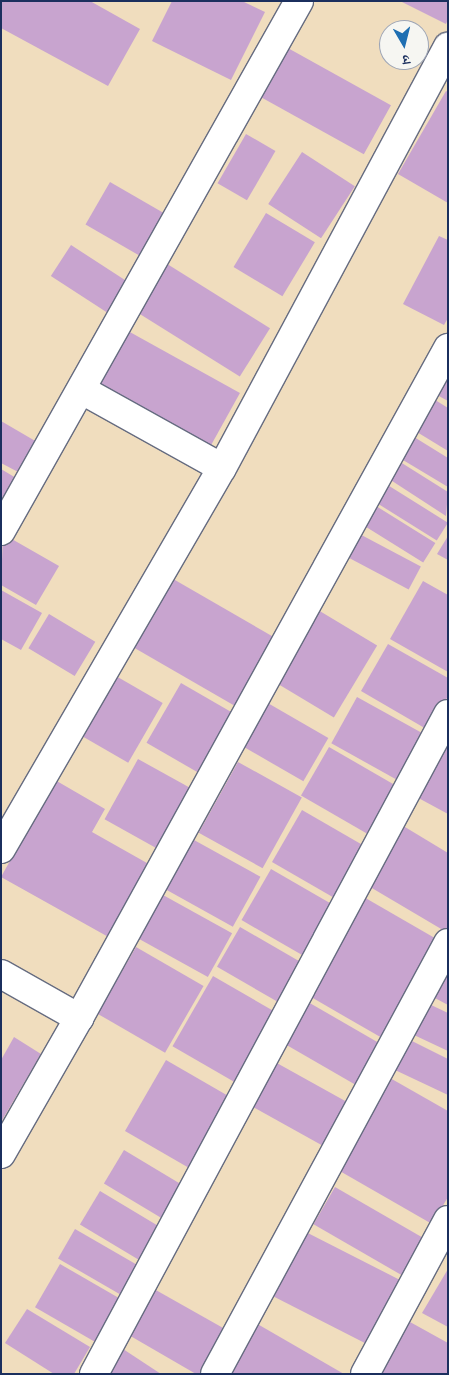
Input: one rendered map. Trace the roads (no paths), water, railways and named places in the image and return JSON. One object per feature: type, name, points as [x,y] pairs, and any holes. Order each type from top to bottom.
[{"type":"street","points":[[1,531],[299,1]]},
{"type":"street","points":[[1,849],[222,468],[448,48]]},
{"type":"street","points":[[1,1154],[79,1018],[448,348]]},
{"type":"street","points":[[82,390],[222,468]]},
{"type":"street","points":[[94,1374],[448,714]]},
{"type":"street","points":[[215,1374],[448,943]]},
{"type":"street","points":[[1,974],[79,1018]]},
{"type":"street","points":[[365,1374],[448,1220]]}]
